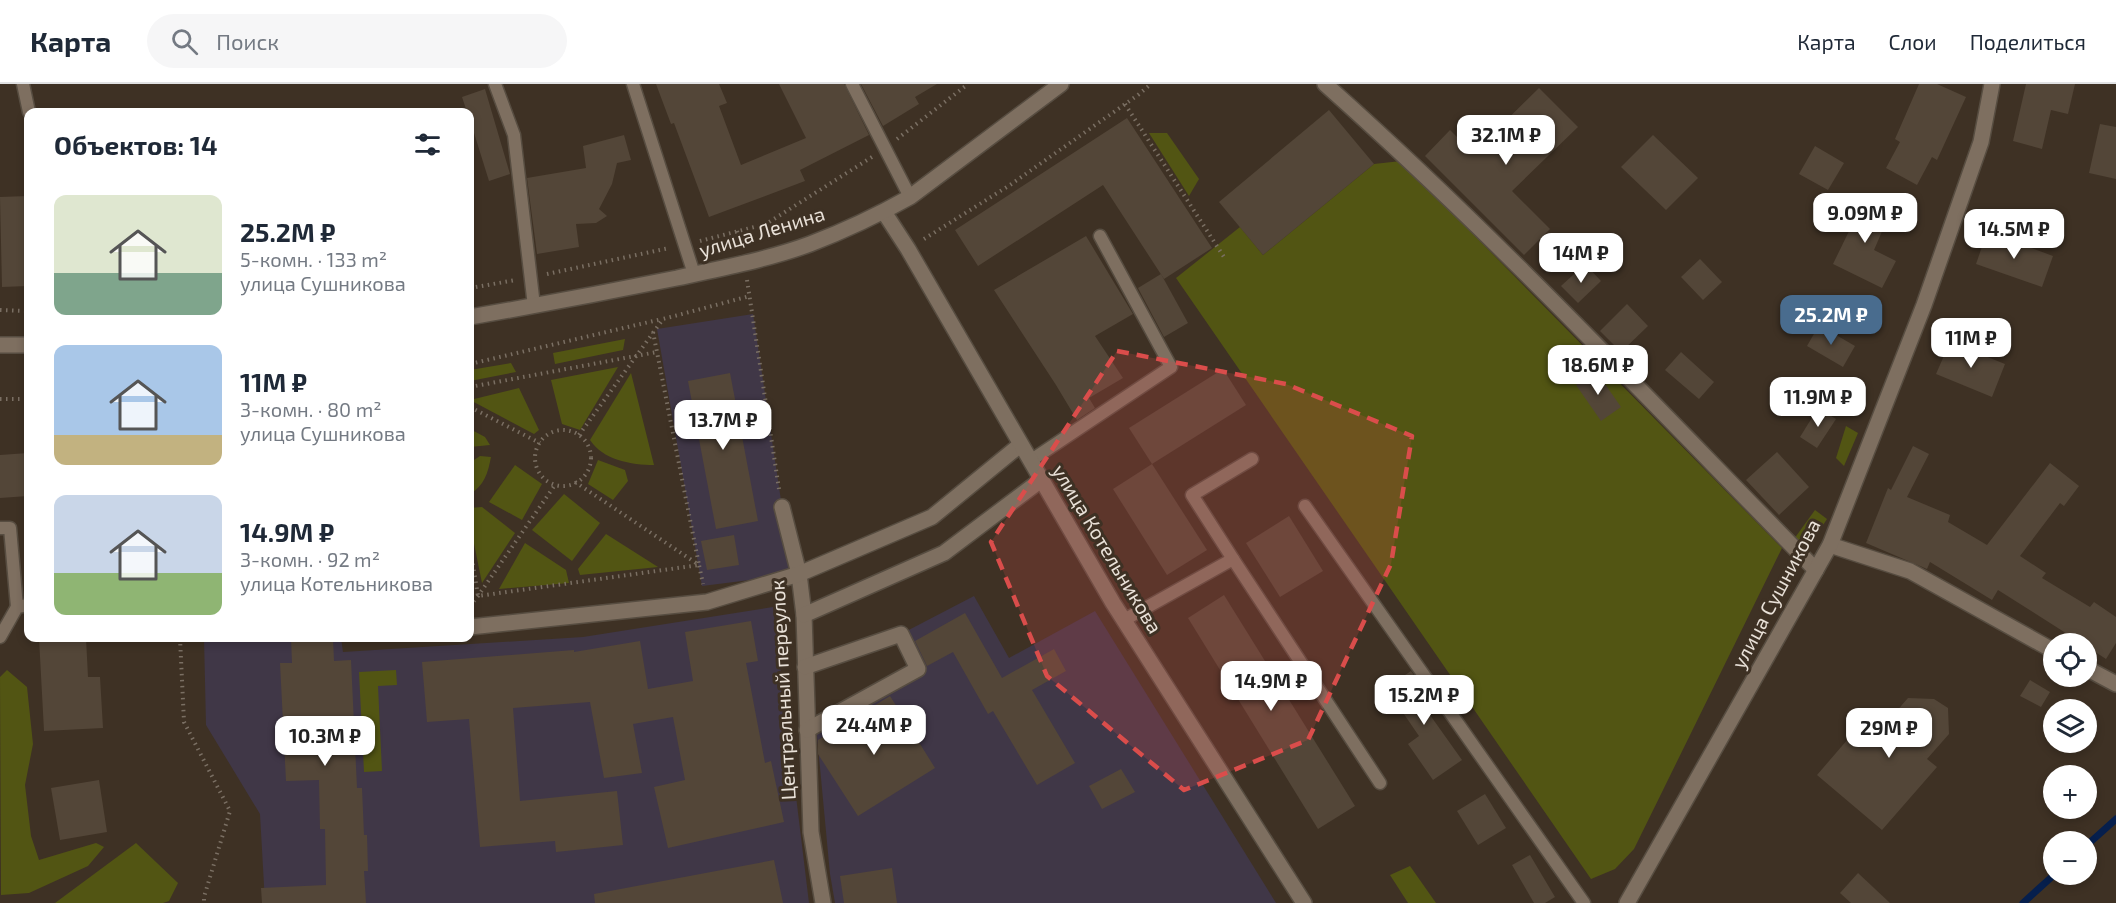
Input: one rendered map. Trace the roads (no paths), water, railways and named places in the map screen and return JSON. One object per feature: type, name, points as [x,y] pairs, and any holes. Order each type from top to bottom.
[{"type":"street","name":"улица Ленина","points":[[474,316],[694,274],[744,263],[810,244],[884,212],[910,197],[1061,84]]},
{"type":"street","points":[[1325,84],[1394,145],[1525,273],[1816,570]]},
{"type":"street","name":"улица Сушникова","points":[[1628,903],[1830,545],[1924,305],[1977,153],[1992,84]]},
{"type":"street","name":"улица Котельникова","points":[[884,212],[908,249],[1020,445],[1124,620],[1304,903]]},
{"type":"street","points":[[0,345],[24,345]]},
{"type":"street","points":[[474,627],[707,602],[800,573],[932,517],[1020,445]]},
{"type":"street","points":[[804,615],[944,553],[1041,480]]},
{"type":"street","name":"Центральный переулок","points":[[782,507],[800,573],[804,615],[811,832],[823,903]]},
{"type":"street","points":[[1830,545],[1910,571],[2043,645]]},
{"type":"street","points":[[805,667],[901,634],[918,669],[807,730]]},
{"type":"street","points":[[2097,674],[2116,684]]},
{"type":"lane","points":[[23,84],[28,108]]},
{"type":"lane","points":[[495,84],[514,135],[534,306]]},
{"type":"lane","points":[[633,84],[694,274]]},
{"type":"lane","points":[[852,84],[910,197]]},
{"type":"lane","points":[[1030,461],[1171,367],[1100,236]]},
{"type":"lane","points":[[1252,459],[1192,495],[1380,783]]},
{"type":"lane","points":[[1305,506],[1584,903]]},
{"type":"lane","points":[[0,528],[10,528],[23,606],[0,637]]},
{"type":"lane","points":[[1124,620],[1233,559]]},
{"type":"waterway","points":[[2097,836],[2116,819]]},
{"type":"waterway","points":[[2023,903],[2043,885]]}]
